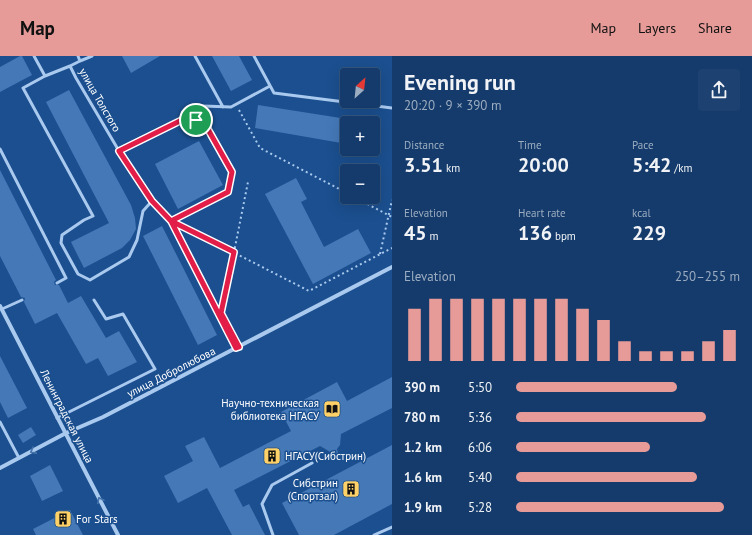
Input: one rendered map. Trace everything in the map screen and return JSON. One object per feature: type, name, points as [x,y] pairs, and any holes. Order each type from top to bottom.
[{"type":"street","name":"улица Добролюбова","points":[[0,468],[103,417],[392,267]]},
{"type":"street","name":"Ленинградская улица","points":[[1,308],[118,535]]},
{"type":"lane","points":[[34,56],[45,76]]},
{"type":"lane","points":[[78,56],[80,61]]},
{"type":"lane","points":[[92,56],[45,76],[23,88],[93,216],[84,220],[62,235],[61,243],[78,274],[90,280],[130,257],[137,240],[143,211],[152,201]]},
{"type":"lane","points":[[195,56],[224,107]]},
{"type":"lane","points":[[254,56],[274,93],[392,108]]},
{"type":"lane","name":"улица Толстого","points":[[70,66],[119,151],[152,201],[171,221],[236,348]]},
{"type":"lane","points":[[196,120],[203,106],[232,107],[270,86]]},
{"type":"lane","points":[[119,151],[188,117],[205,124],[232,172],[228,192],[171,221]]},
{"type":"lane","points":[[0,149],[66,278],[57,283]]},
{"type":"lane","points":[[1,308],[22,300]]},
{"type":"lane","points":[[57,418],[155,369],[123,314],[106,319],[94,300]]},
{"type":"lane","points":[[0,422],[19,458]]},
{"type":"lane","points":[[273,535],[262,504],[272,486],[312,463]]},
{"type":"lane","points":[[374,535],[392,527]]},
{"type":"path","points":[[236,105],[260,148],[340,189]]},
{"type":"path","points":[[221,313],[248,182]]},
{"type":"path","points":[[380,254],[392,200]]},
{"type":"path","points":[[368,204],[392,217]]},
{"type":"path","points":[[171,221],[310,291],[392,248]]},
{"type":"building","points":[[22,56],[32,75],[0,92],[0,67]]},
{"type":"building","points":[[122,56],[160,56],[131,73]]},
{"type":"building","points":[[212,56],[239,56],[252,80],[231,91]]},
{"type":"building","points":[[69,90],[131,205],[135,218],[136,229],[130,240],[122,248],[84,268],[71,242],[109,223],[46,102]]},
{"type":"building","points":[[258,105],[340,118],[340,143],[255,128]]},
{"type":"building","points":[[199,141],[223,185],[178,209],[155,164]]},
{"type":"building","points":[[0,170],[56,280],[54,282],[55,285],[59,285],[68,303],[81,296],[106,338],[119,331],[137,362],[108,376],[98,358],[86,364],[57,313],[35,324],[24,302],[25,298],[21,297],[0,256]]},
{"type":"building","points":[[296,178],[307,199],[301,202],[324,247],[358,229],[371,253],[313,284],[265,194]]},
{"type":"building","points":[[162,226],[217,335],[198,345],[143,236]]},
{"type":"building","points":[[0,356],[27,408],[8,418],[0,402]]},
{"type":"building","name":"НГАСУ(Сибстрин)","points":[[392,377],[392,408],[341,434],[340,445],[337,449],[339,457],[320,446],[234,490],[243,507],[249,504],[265,535],[232,535],[207,488],[178,503],[164,476],[193,461],[185,446],[204,437],[220,468],[291,431],[281,412],[337,382],[347,401]]},
{"type":"building","points":[[31,427],[36,435],[23,443],[18,435]]},
{"type":"building","name":"Сибстрин (Спортзал)","points":[[392,445],[392,504],[334,535],[299,535],[282,503]]},
{"type":"building","points":[[50,465],[63,491],[42,501],[30,476]]},
{"type":"building","name":"For Stars","points":[[70,510],[83,535],[36,535],[33,529]]},
{"type":"place","name":"Научно-техническая библиотека НГАСУ","points":[[332,409]]},
{"type":"place","name":"НГАСУ(Сибстрин)","points":[[272,456]]},
{"type":"place","name":"Сибстрин (Спортзал)","points":[[351,489]]},
{"type":"place","name":"For Stars","points":[[63,519]]},
{"type":"route","points":[[196,120],[188,117],[119,151],[152,201],[171,221],[236,348],[239,347],[221,313],[234,252],[171,221],[228,192],[232,172],[205,124],[196,120]]}]
